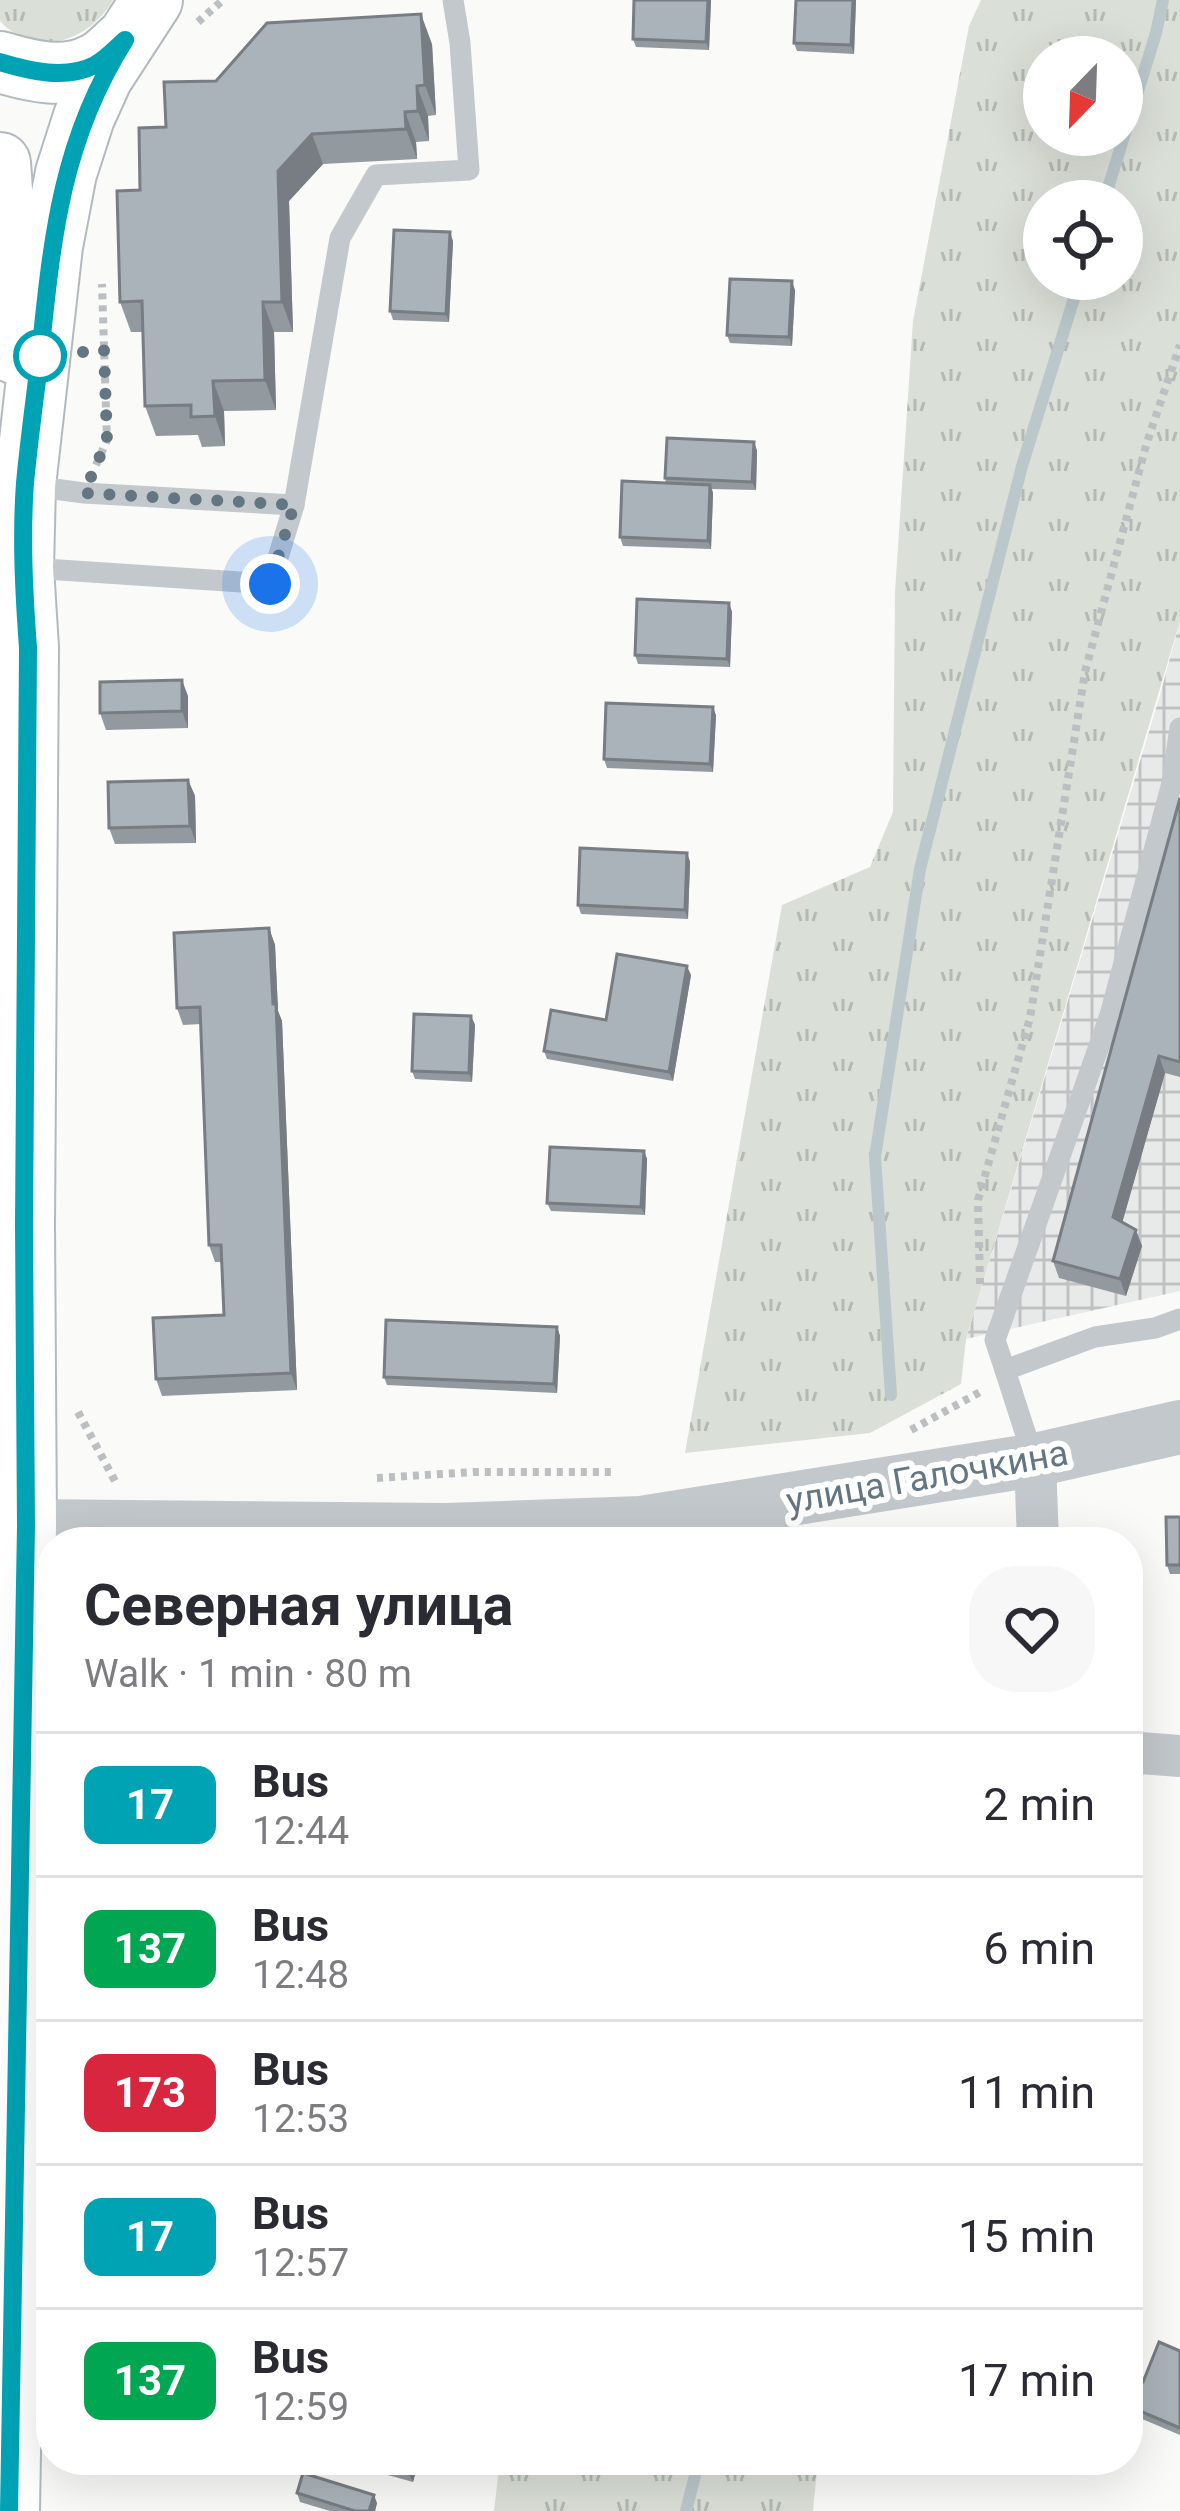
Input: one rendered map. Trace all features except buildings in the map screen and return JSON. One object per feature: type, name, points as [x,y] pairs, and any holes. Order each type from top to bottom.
[{"type":"main road","points":[[0,62],[46,73],[95,64],[146,13]]},
{"type":"main road","points":[[9,2511],[32,2226],[12,1648],[26,1526],[14,649],[25,485],[52,246],[66,173],[102,77],[146,13]]},
{"type":"main road","points":[[0,163],[25,485]]},
{"type":"street","name":"улица Галочкина","points":[[530,1527],[641,1523],[1035,1460],[1180,1427]]},
{"type":"street","points":[[1035,1460],[1037,1527]]},
{"type":"street","name":"улица Галочкина","points":[[26,1526],[131,1527]]},
{"type":"street","points":[[1143,1753],[1180,1756]]},
{"type":"lane","points":[[23,568],[270,584],[294,505],[340,238],[376,176],[469,170],[453,0]]},
{"type":"lane","points":[[25,485],[84,493],[294,505]]},
{"type":"lane","points":[[1035,1460],[995,1340],[1110,1015],[1172,783],[1180,728]]},
{"type":"lane","points":[[1005,1370],[1095,1337],[1155,1328],[1180,1319]]},
{"type":"path","points":[[84,493],[107,440],[102,279]]},
{"type":"path","points":[[981,1295],[978,1200],[1030,1018],[1085,672],[1148,442],[1180,345]]},
{"type":"path","points":[[910,1430],[984,1390],[1005,1370]]},
{"type":"path","points":[[77,1410],[122,1493]]},
{"type":"path","points":[[356,1479],[473,1472],[625,1472]]},
{"type":"shaded area","points":[[1180,621],[1180,1291],[966,1339],[1160,695]]},
{"type":"green space","points":[[0,0],[113,0],[91,26],[45,42],[14,33],[0,21]]},
{"type":"green space","points":[[981,0],[1180,0],[1180,621],[966,1339],[961,1384],[870,1433],[685,1453],[782,905],[870,867],[893,812],[895,592],[913,321],[969,26]]},
{"type":"green space","points":[[498,2475],[817,2475],[813,2511],[494,2511]]},
{"type":"waterway","points":[[1110,180],[1163,0]]},
{"type":"waterway","points":[[891,1395],[875,1157],[920,869],[1022,466],[1073,300]]},
{"type":"waterway","points":[[686,2511],[695,2475]]},
{"type":"bus line","name":"17","points":[[0,62],[46,73],[71,71],[95,64],[125,40],[84,117],[66,173],[52,246],[25,485],[26,1526],[9,2511]]},
{"type":"route","points":[[40,356],[104,350],[107,440],[84,493],[294,505],[270,584]]}]
